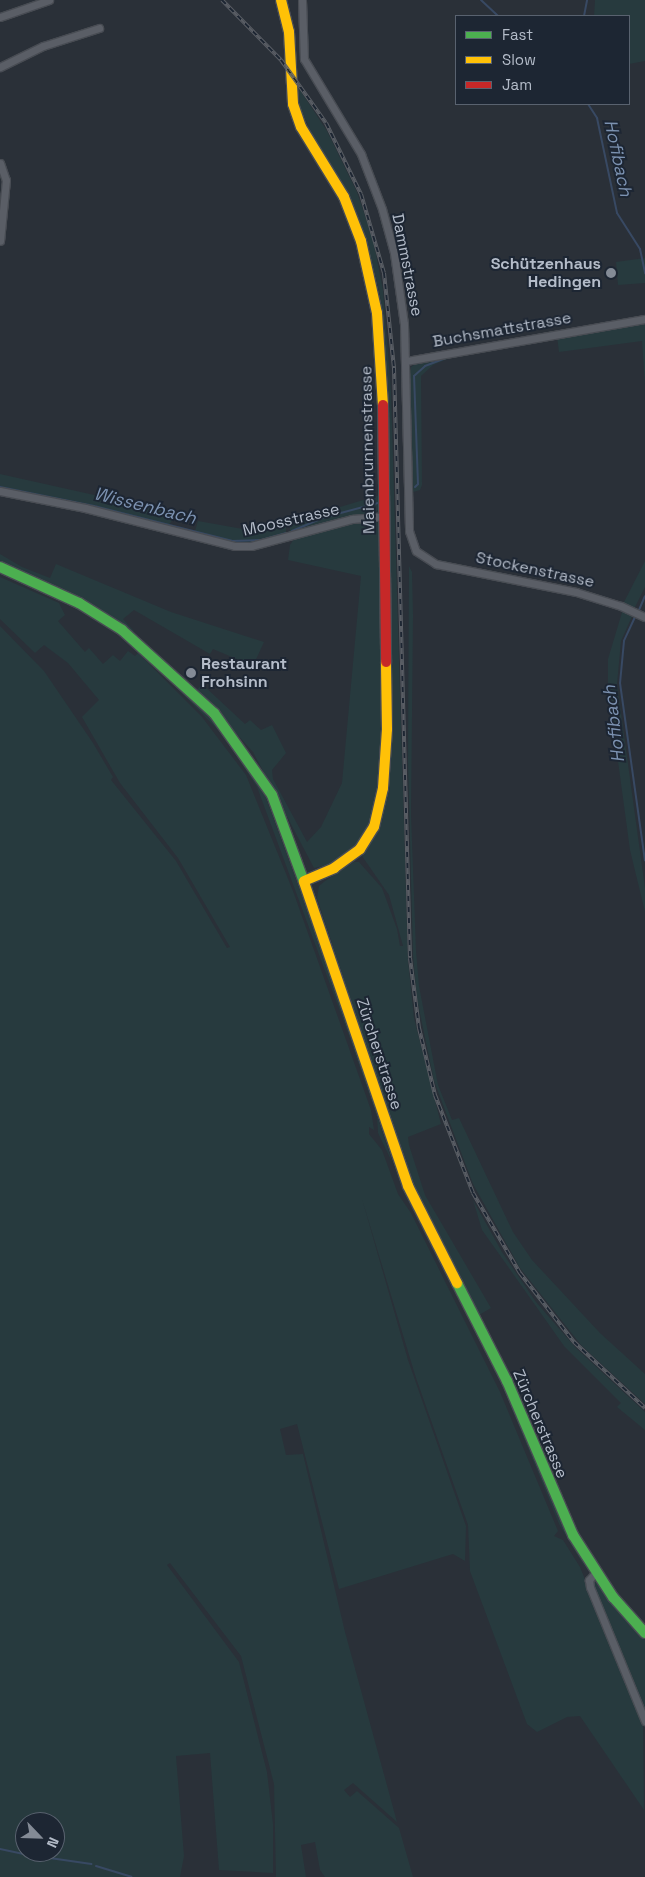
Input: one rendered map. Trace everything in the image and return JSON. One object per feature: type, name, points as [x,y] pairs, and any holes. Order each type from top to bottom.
[{"type":"main road","name":"Maienbrunnenstrasse","points":[[280,0],[288,25],[291,90],[296,116],[344,197],[360,241],[373,290],[382,368],[387,729],[380,808],[371,834],[355,854],[334,868],[304,881]]},
{"type":"main road","name":"Zürcherstrasse","points":[[0,567],[79,603],[112,622],[214,713],[241,745],[272,795],[304,881],[408,1186],[507,1381],[561,1512],[596,1572],[624,1612],[645,1633]]},
{"type":"street","points":[[0,17],[49,0]]},
{"type":"street","name":"Dammstrasse","points":[[302,0],[304,59],[351,133],[386,224],[403,306],[406,361],[409,531],[418,554]]},
{"type":"street","points":[[0,67],[77,33],[99,28]]},
{"type":"street","points":[[0,163],[6,180],[0,241]]},
{"type":"street","name":"Buchsmattstrasse","points":[[406,361],[645,319]]},
{"type":"street","name":"Moosstrasse","points":[[0,491],[86,508],[235,546],[252,546],[352,520],[384,516]]},
{"type":"street","name":"Stockenstrasse","points":[[418,554],[427,561],[448,567],[602,599],[645,617]]},
{"type":"street","points":[[596,1572],[589,1580],[590,1587],[645,1721]]},
{"type":"green space","points":[[595,0],[645,0],[645,61],[630,64],[630,15],[594,15]]},
{"type":"green space","points":[[296,84],[327,131],[357,192],[373,239],[383,290],[391,392],[408,960],[414,1018],[441,1124],[408,1137],[425,1195],[491,1308],[479,1315],[410,1179],[317,898],[319,886],[354,862],[359,862],[382,888],[397,929],[400,946],[403,946],[389,895],[362,856],[382,822],[391,753],[386,357],[380,295],[367,243],[350,195],[316,142],[300,108]]},
{"type":"green space","points":[[645,258],[645,283],[618,285],[616,262]]},
{"type":"green space","points":[[645,321],[645,385],[642,341],[559,352],[557,336]]},
{"type":"green space","points":[[479,349],[479,353],[452,357],[433,365],[421,376],[422,485],[420,490],[410,493],[409,380],[411,367],[418,362]]},
{"type":"green space","points":[[0,474],[175,513],[174,518],[168,526],[0,489]]},
{"type":"green space","points":[[380,495],[378,510],[373,514],[290,532],[290,522]]},
{"type":"green space","points":[[373,519],[380,525],[383,730],[379,788],[371,823],[358,844],[332,864],[314,868],[253,752],[197,690],[202,684],[245,724],[250,720],[261,730],[272,725],[286,753],[272,770],[273,779],[307,842],[321,827],[342,783],[361,576],[288,560],[290,545],[294,539]]},
{"type":"green space","points":[[198,521],[243,529],[286,522],[286,532],[259,542],[230,543],[173,527],[195,531]]},
{"type":"green space","points":[[0,554],[22,567],[50,578],[56,564],[171,612],[264,642],[253,666],[213,649],[210,654],[134,610],[123,619],[134,631],[132,633],[96,607],[10,568],[0,562]]},
{"type":"green space","points":[[645,561],[645,587],[634,609],[623,604]]},
{"type":"green space","points":[[409,566],[412,572],[413,615],[411,814],[416,951],[419,986],[438,1085],[452,1120],[459,1118],[513,1232],[532,1260],[600,1333],[645,1374],[645,1404],[581,1345],[520,1268],[473,1184],[434,1081],[417,999],[413,956],[408,762]]},
{"type":"green space","points":[[0,577],[59,603],[65,615],[58,621],[85,652],[89,648],[103,664],[113,655],[120,661],[128,651],[135,656],[138,653],[202,717],[246,775],[293,891],[371,1110],[374,1130],[369,1127],[369,1134],[382,1150],[398,1194],[411,1213],[500,1392],[558,1531],[554,1536],[563,1540],[580,1567],[643,1723],[644,1810],[580,1716],[567,1717],[537,1732],[527,1724],[470,1571],[468,1525],[416,1378],[362,1199],[408,1360],[466,1526],[465,1561],[453,1554],[339,1589],[297,1424],[280,1429],[286,1455],[303,1454],[345,1632],[397,1822],[353,1783],[344,1790],[350,1797],[357,1791],[399,1828],[413,1877],[325,1877],[320,1870],[315,1842],[301,1845],[306,1877],[276,1877],[274,1784],[241,1656],[170,1563],[167,1565],[239,1662],[267,1772],[273,1824],[273,1873],[219,1870],[210,1753],[176,1756],[184,1856],[180,1877],[0,1877],[0,626],[44,671],[93,743],[113,777],[111,780],[176,861],[227,948],[230,947],[178,858],[120,783],[82,717],[99,700],[68,663],[44,645],[35,653],[0,619]]},
{"type":"green space","points":[[623,609],[633,614],[621,641],[617,684],[645,888],[645,912],[630,850],[608,687],[608,659]]},
{"type":"green space","points":[[153,664],[208,712],[244,756],[262,787],[328,966],[393,1164],[378,1133],[377,1117],[348,1033],[257,787],[222,734]]},
{"type":"green space","points":[[409,1198],[509,1396],[562,1522],[588,1573],[559,1524],[504,1390]]},
{"type":"green space","points":[[473,1200],[502,1252],[536,1302],[576,1348],[645,1412],[645,1430],[617,1407],[621,1403],[564,1346],[482,1230]]},
{"type":"green space","points":[[595,1582],[645,1639],[645,1708],[593,1587]]},
{"type":"waterway","name":"Hofibach","points":[[481,0],[497,15]]},
{"type":"waterway","points":[[584,15],[587,0]]},
{"type":"waterway","name":"Hofibach","points":[[589,105],[597,118],[617,213],[640,249],[645,273]]},
{"type":"waterway","name":"Wissenbach","points":[[415,487],[418,484],[414,376],[425,366],[448,357]]},
{"type":"waterway","name":"Wissenbach","points":[[0,487],[94,506],[232,541],[261,540],[285,533]]},
{"type":"waterway","name":"Wissenbach","points":[[292,531],[322,518],[378,503]]},
{"type":"waterway","name":"Hofibach","points":[[639,610],[645,596]]},
{"type":"waterway","name":"Hofibach","points":[[635,617],[624,641],[620,683],[645,860]]},
{"type":"waterway","points":[[0,1849],[15,1852]]},
{"type":"waterway","points":[[65,1860],[91,1864]]},
{"type":"waterway","points":[[96,1866],[131,1877]]},
{"type":"railway","points":[[222,0],[281,60],[326,123],[361,194],[384,273],[394,368],[410,958],[419,1028],[435,1095],[473,1193],[520,1273],[574,1342],[645,1408]]},
{"type":"traffic: fast","points":[[0,567],[79,603],[122,630],[214,713],[272,795],[304,882]]},
{"type":"traffic: fast","points":[[457,1283],[507,1381],[573,1535],[613,1597],[645,1633]]},
{"type":"traffic: slow","points":[[281,0],[289,32],[293,104],[301,127],[344,197],[361,241],[377,313],[383,405]]},
{"type":"traffic: slow","points":[[304,881],[334,868],[360,849],[374,827],[383,788],[387,729],[386,662]]},
{"type":"traffic: slow","points":[[304,882],[408,1186],[457,1283]]},
{"type":"traffic: jam","points":[[383,405],[386,662]]},
{"type":"place","name":"Schützenhaus Hedingen","points":[[611,273]]},
{"type":"place","name":"Restaurant Frohsinn","points":[[191,673]]}]
